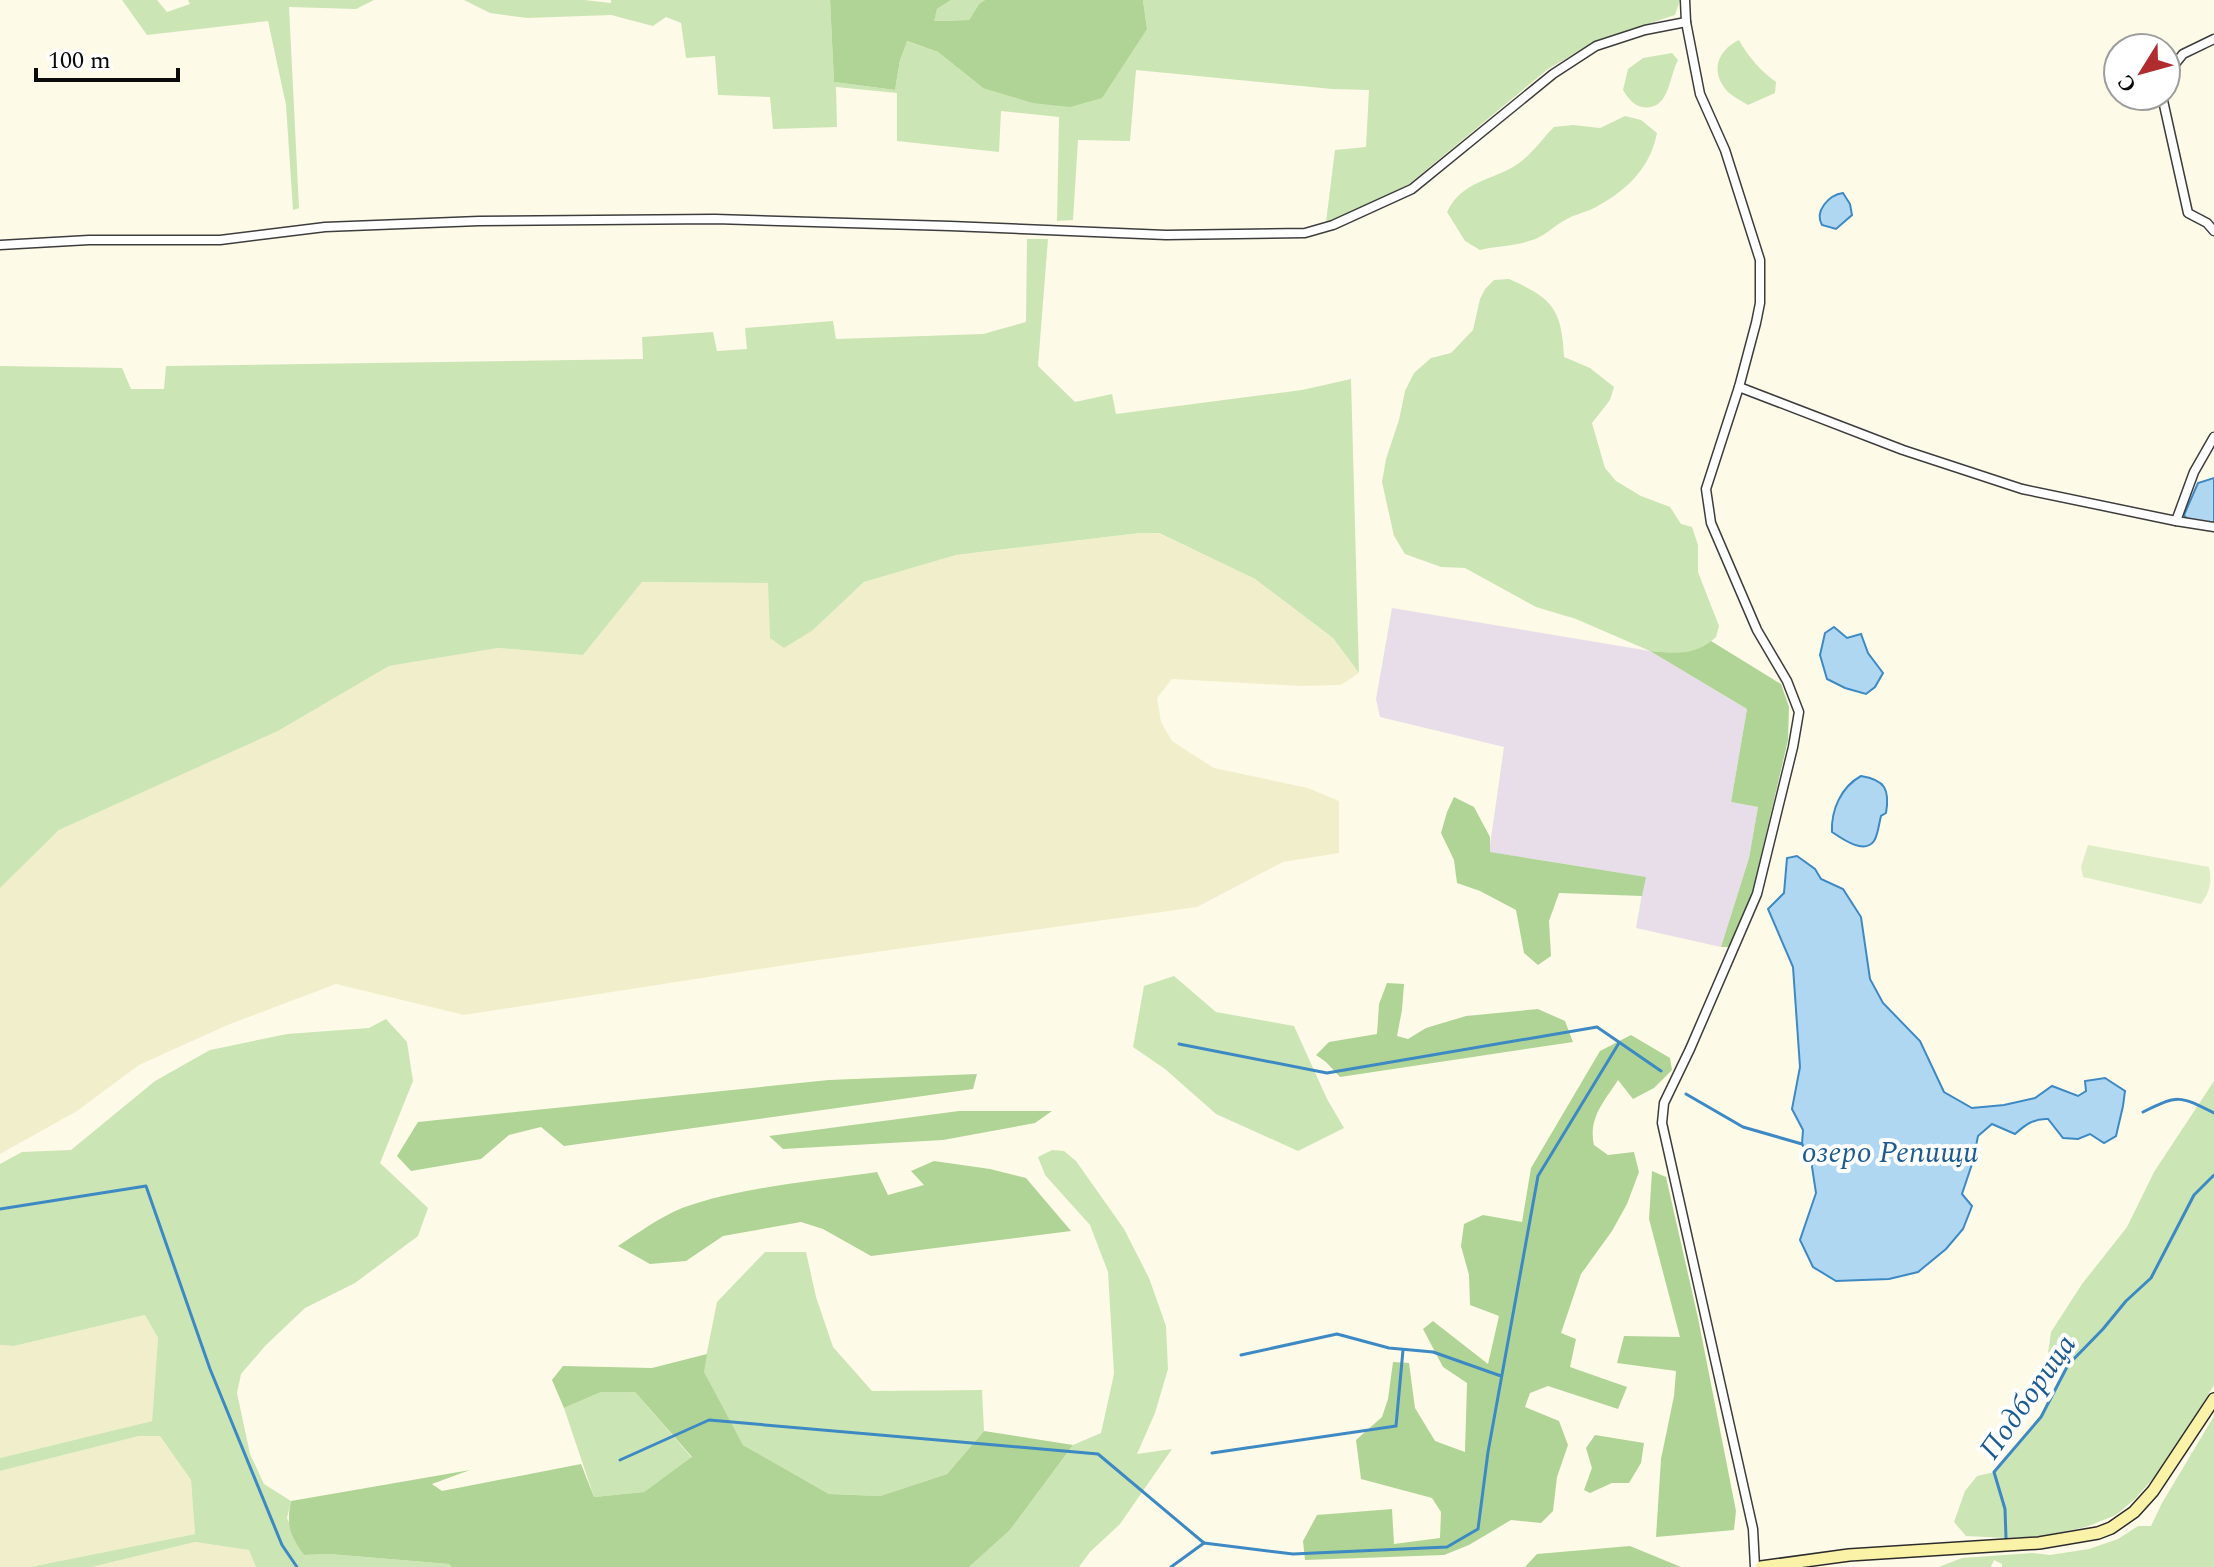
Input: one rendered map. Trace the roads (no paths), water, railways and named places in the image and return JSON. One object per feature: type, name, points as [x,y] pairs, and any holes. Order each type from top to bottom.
[{"type":"main road","points":[[1758,1567],[1849,1555],[2039,1543],[2098,1533],[2134,1512],[2153,1491],[2214,1399]]},
{"type":"street","points":[[1685,0],[1686,22],[1700,94],[1725,150],[1760,260],[1760,303],[1739,387],[1706,489],[1711,523],[1757,630],[1787,681],[1799,712],[1757,894],[1664,1103],[1662,1123],[1753,1529],[1758,1567]]},
{"type":"street","points":[[0,245],[89,240],[220,240],[325,227],[479,221],[715,219],[1166,235],[1305,233],[1333,225],[1412,189],[1553,74],[1596,46],[1645,30],[1686,22]]},
{"type":"street","points":[[2182,55],[2214,39]]},
{"type":"street","points":[[2166,112],[2188,213],[2207,223],[2214,231]]},
{"type":"street","points":[[1739,387],[1903,450],[2022,489],[2214,527]]},
{"type":"street","points":[[2176,521],[2194,472],[2214,437]]},
{"type":"water","points":[[1843,193],[1852,215],[1836,229],[1822,225],[1820,214],[1824,204]]},
{"type":"water","points":[[2214,478],[2214,524],[2188,520],[2184,515],[2198,483]]},
{"type":"water","points":[[1834,627],[1847,638],[1861,634],[1868,653],[1883,673],[1875,687],[1866,694],[1827,679],[1820,655],[1825,633]]},
{"type":"water","points":[[1861,776],[1881,783],[1887,798],[1886,813],[1881,816],[1874,841],[1864,846],[1853,844],[1832,832],[1833,816],[1839,800],[1848,786]]},
{"type":"water","name":"озеро Репищи","points":[[1797,856],[1815,869],[1821,879],[1843,889],[1861,917],[1870,979],[1883,1003],[1920,1041],[1944,1092],[1972,1108],[2035,1098],[2052,1086],[2078,1096],[2086,1091],[2085,1081],[2105,1078],[2125,1091],[2116,1136],[2104,1143],[2090,1134],[2078,1139],[2063,1138],[2048,1119],[2030,1123],[2015,1134],[1992,1124],[1978,1136],[1962,1194],[1972,1206],[1963,1229],[1946,1249],[1918,1272],[1889,1279],[1836,1281],[1813,1267],[1800,1240],[1816,1193],[1811,1160],[1802,1144],[1803,1130],[1792,1109],[1800,1067],[1793,967],[1768,909],[1784,893],[1787,858]]},
{"type":"waterway","points":[[1179,1044],[1327,1073],[1597,1027],[1661,1071]]},
{"type":"waterway","points":[[1171,1567],[1204,1543],[1293,1554],[1447,1547],[1478,1529],[1488,1452],[1538,1176],[1619,1043]]},
{"type":"waterway","points":[[1686,1094],[1743,1127],[1802,1144]]},
{"type":"waterway","points":[[2143,1112],[2178,1099],[2214,1113]]},
{"type":"waterway","name":"Подборица","points":[[2006,1538],[2005,1509],[1994,1472],[2041,1417],[2068,1365],[2151,1278],[2194,1195],[2214,1175]]},
{"type":"waterway","points":[[0,1209],[146,1186],[210,1369],[282,1545],[297,1567]]},
{"type":"waterway","points":[[1241,1355],[1337,1334],[1389,1348],[1433,1352],[1501,1376]]},
{"type":"waterway","points":[[1212,1453],[1396,1426],[1403,1350]]},
{"type":"waterway","points":[[620,1460],[709,1420],[1098,1454],[1204,1543]]}]
